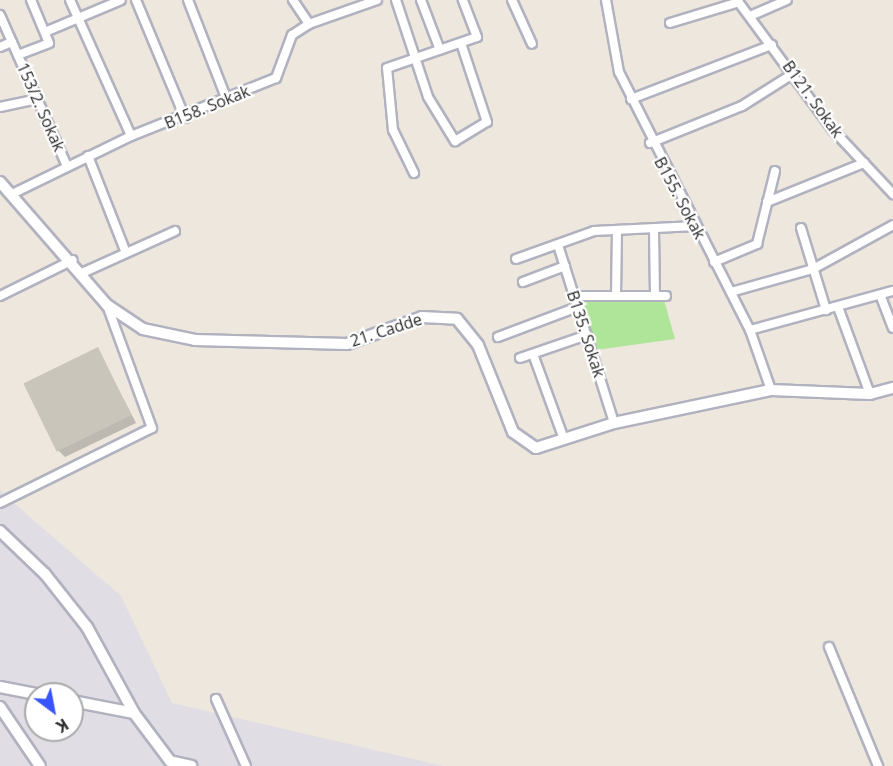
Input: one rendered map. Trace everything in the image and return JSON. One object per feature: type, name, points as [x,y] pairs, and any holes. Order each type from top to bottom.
[{"type":"main road","name":"21. Cadde","points":[[0,182],[73,261],[107,305],[143,329],[195,340],[277,345],[347,344],[422,317],[457,319],[469,328],[522,442],[536,448],[614,423],[771,390],[870,394],[893,388]]},
{"type":"main road","points":[[0,531],[45,574],[87,627],[134,713],[166,764],[190,766]]},
{"type":"main road","points":[[0,687],[24,692]]},
{"type":"main road","points":[[84,703],[134,713]]},
{"type":"main road","points":[[0,707],[40,766]]},
{"type":"street","points":[[18,56],[49,43],[31,0]]},
{"type":"street","points":[[70,0],[80,17],[131,136]]},
{"type":"street","points":[[45,32],[121,0]]},
{"type":"street","points":[[136,0],[185,118]]},
{"type":"street","points":[[188,0],[227,100]]},
{"type":"street","points":[[293,0],[309,24]]},
{"type":"street","name":"B158. Sokak","points":[[12,194],[131,136],[185,118],[276,78],[291,36],[309,24],[377,0]]},
{"type":"street","points":[[396,0],[428,97],[455,141],[487,122],[461,43]]},
{"type":"street","points":[[421,0],[440,51]]},
{"type":"street","points":[[414,173],[393,130],[387,68],[477,38],[463,0]]},
{"type":"street","points":[[512,0],[532,44]]},
{"type":"street","name":"B155. Sokak","points":[[606,0],[619,72],[650,143],[750,330],[771,390]]},
{"type":"street","points":[[750,16],[787,0]]},
{"type":"street","points":[[670,23],[738,1]]},
{"type":"street","name":"B121. Sokak","points":[[738,1],[794,73],[833,130],[893,194]]},
{"type":"street","name":"153/2. Sokak","points":[[0,15],[67,166]]},
{"type":"street","points":[[0,46],[12,42]]},
{"type":"street","points":[[631,99],[772,45]]},
{"type":"street","points":[[650,143],[742,106],[794,73]]},
{"type":"street","points":[[0,107],[37,99]]},
{"type":"street","points":[[88,156],[126,253]]},
{"type":"street","points":[[767,202],[864,163]]},
{"type":"street","points":[[714,262],[757,244],[775,171]]},
{"type":"street","points":[[731,292],[813,269],[893,225]]},
{"type":"street","points":[[516,259],[594,231],[654,231],[696,226]]},
{"type":"street","points":[[801,228],[825,310]]},
{"type":"street","points":[[82,273],[175,231]]},
{"type":"street","points":[[616,295],[617,231]]},
{"type":"street","points":[[654,231],[655,295]]},
{"type":"street","name":"B135. Sokak","points":[[558,245],[614,423]]},
{"type":"street","points":[[0,296],[73,261]]},
{"type":"street","points":[[523,282],[565,266]]},
{"type":"street","points":[[750,330],[881,297],[893,291]]},
{"type":"street","points":[[574,296],[666,296]]},
{"type":"street","points":[[881,297],[893,328]]},
{"type":"street","points":[[0,503],[152,428],[107,305]]},
{"type":"street","points":[[498,337],[578,307]]},
{"type":"street","points":[[838,307],[870,394]]},
{"type":"street","points":[[520,358],[587,335]]},
{"type":"street","points":[[533,354],[564,439]]},
{"type":"street","points":[[829,647],[878,766]]},
{"type":"street","points":[[216,699],[246,766]]},
{"type":"shaded area","points":[[0,491],[121,596],[172,703],[443,766],[0,766]]},
{"type":"green space","points":[[582,300],[664,300],[675,339],[596,350]]},
{"type":"building","points":[[98,347],[131,415],[57,452],[23,383]]}]
